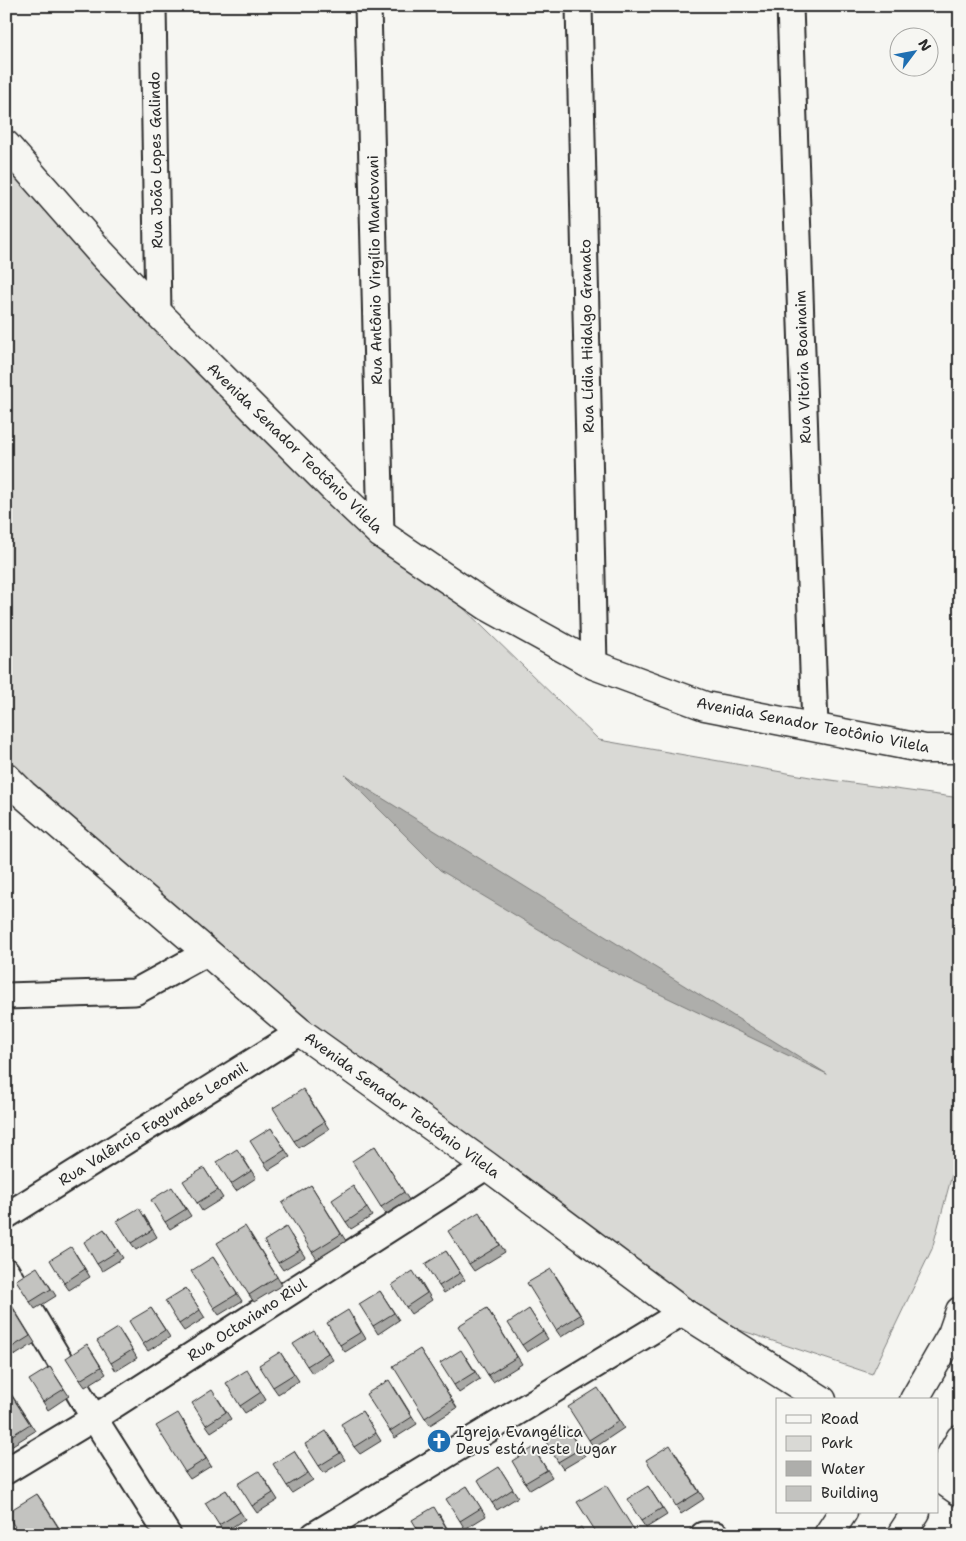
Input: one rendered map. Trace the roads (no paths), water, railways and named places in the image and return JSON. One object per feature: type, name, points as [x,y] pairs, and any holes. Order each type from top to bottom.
[{"type":"street","name":"Rua João Lopes Galindo","points":[[153,6],[158,313]]},
{"type":"street","name":"Rua Antônio Virgílio Mantovani","points":[[368,6],[381,534]]},
{"type":"street","name":"Rua Lídia Hidalgo Granato","points":[[579,6],[594,665]]},
{"type":"street","name":"Rua Vitória Boainaim","points":[[790,6],[815,727]]},
{"type":"street","name":"Avenida Senador Teotônio Vilela","points":[[6,145],[102,254],[158,313],[340,495],[381,534],[487,606],[594,665],[706,706],[925,749],[960,748]]},
{"type":"street","name":"Avenida Senador Teotônio Vilela","points":[[12,789],[208,952],[300,1032],[487,1166],[683,1312],[819,1398]]},
{"type":"street","points":[[6,996],[136,992],[208,952]]},
{"type":"street","name":"Rua Valêncio Fagundes Leomil","points":[[6,1216],[300,1032]]},
{"type":"street","name":"Rua Octaviano Riul","points":[[6,1471],[94,1418],[487,1166]]},
{"type":"street","points":[[6,1271],[94,1418],[168,1535]]},
{"type":"street","points":[[915,1398],[952,1334],[960,1311]]},
{"type":"street","points":[[314,1535],[683,1312]]},
{"type":"street","points":[[943,1481],[960,1439]]},
{"type":"street","points":[[828,1535],[842,1514]]},
{"type":"street","points":[[901,1535],[915,1514]]},
{"type":"street","points":[[704,1535],[716,1535]]},
{"type":"water","points":[[345,775],[827,1074],[595,963],[440,870]]},
{"type":"place","name":"Igreja Evangélica Deus está neste Lugar","points":[[439,1441]]}]
